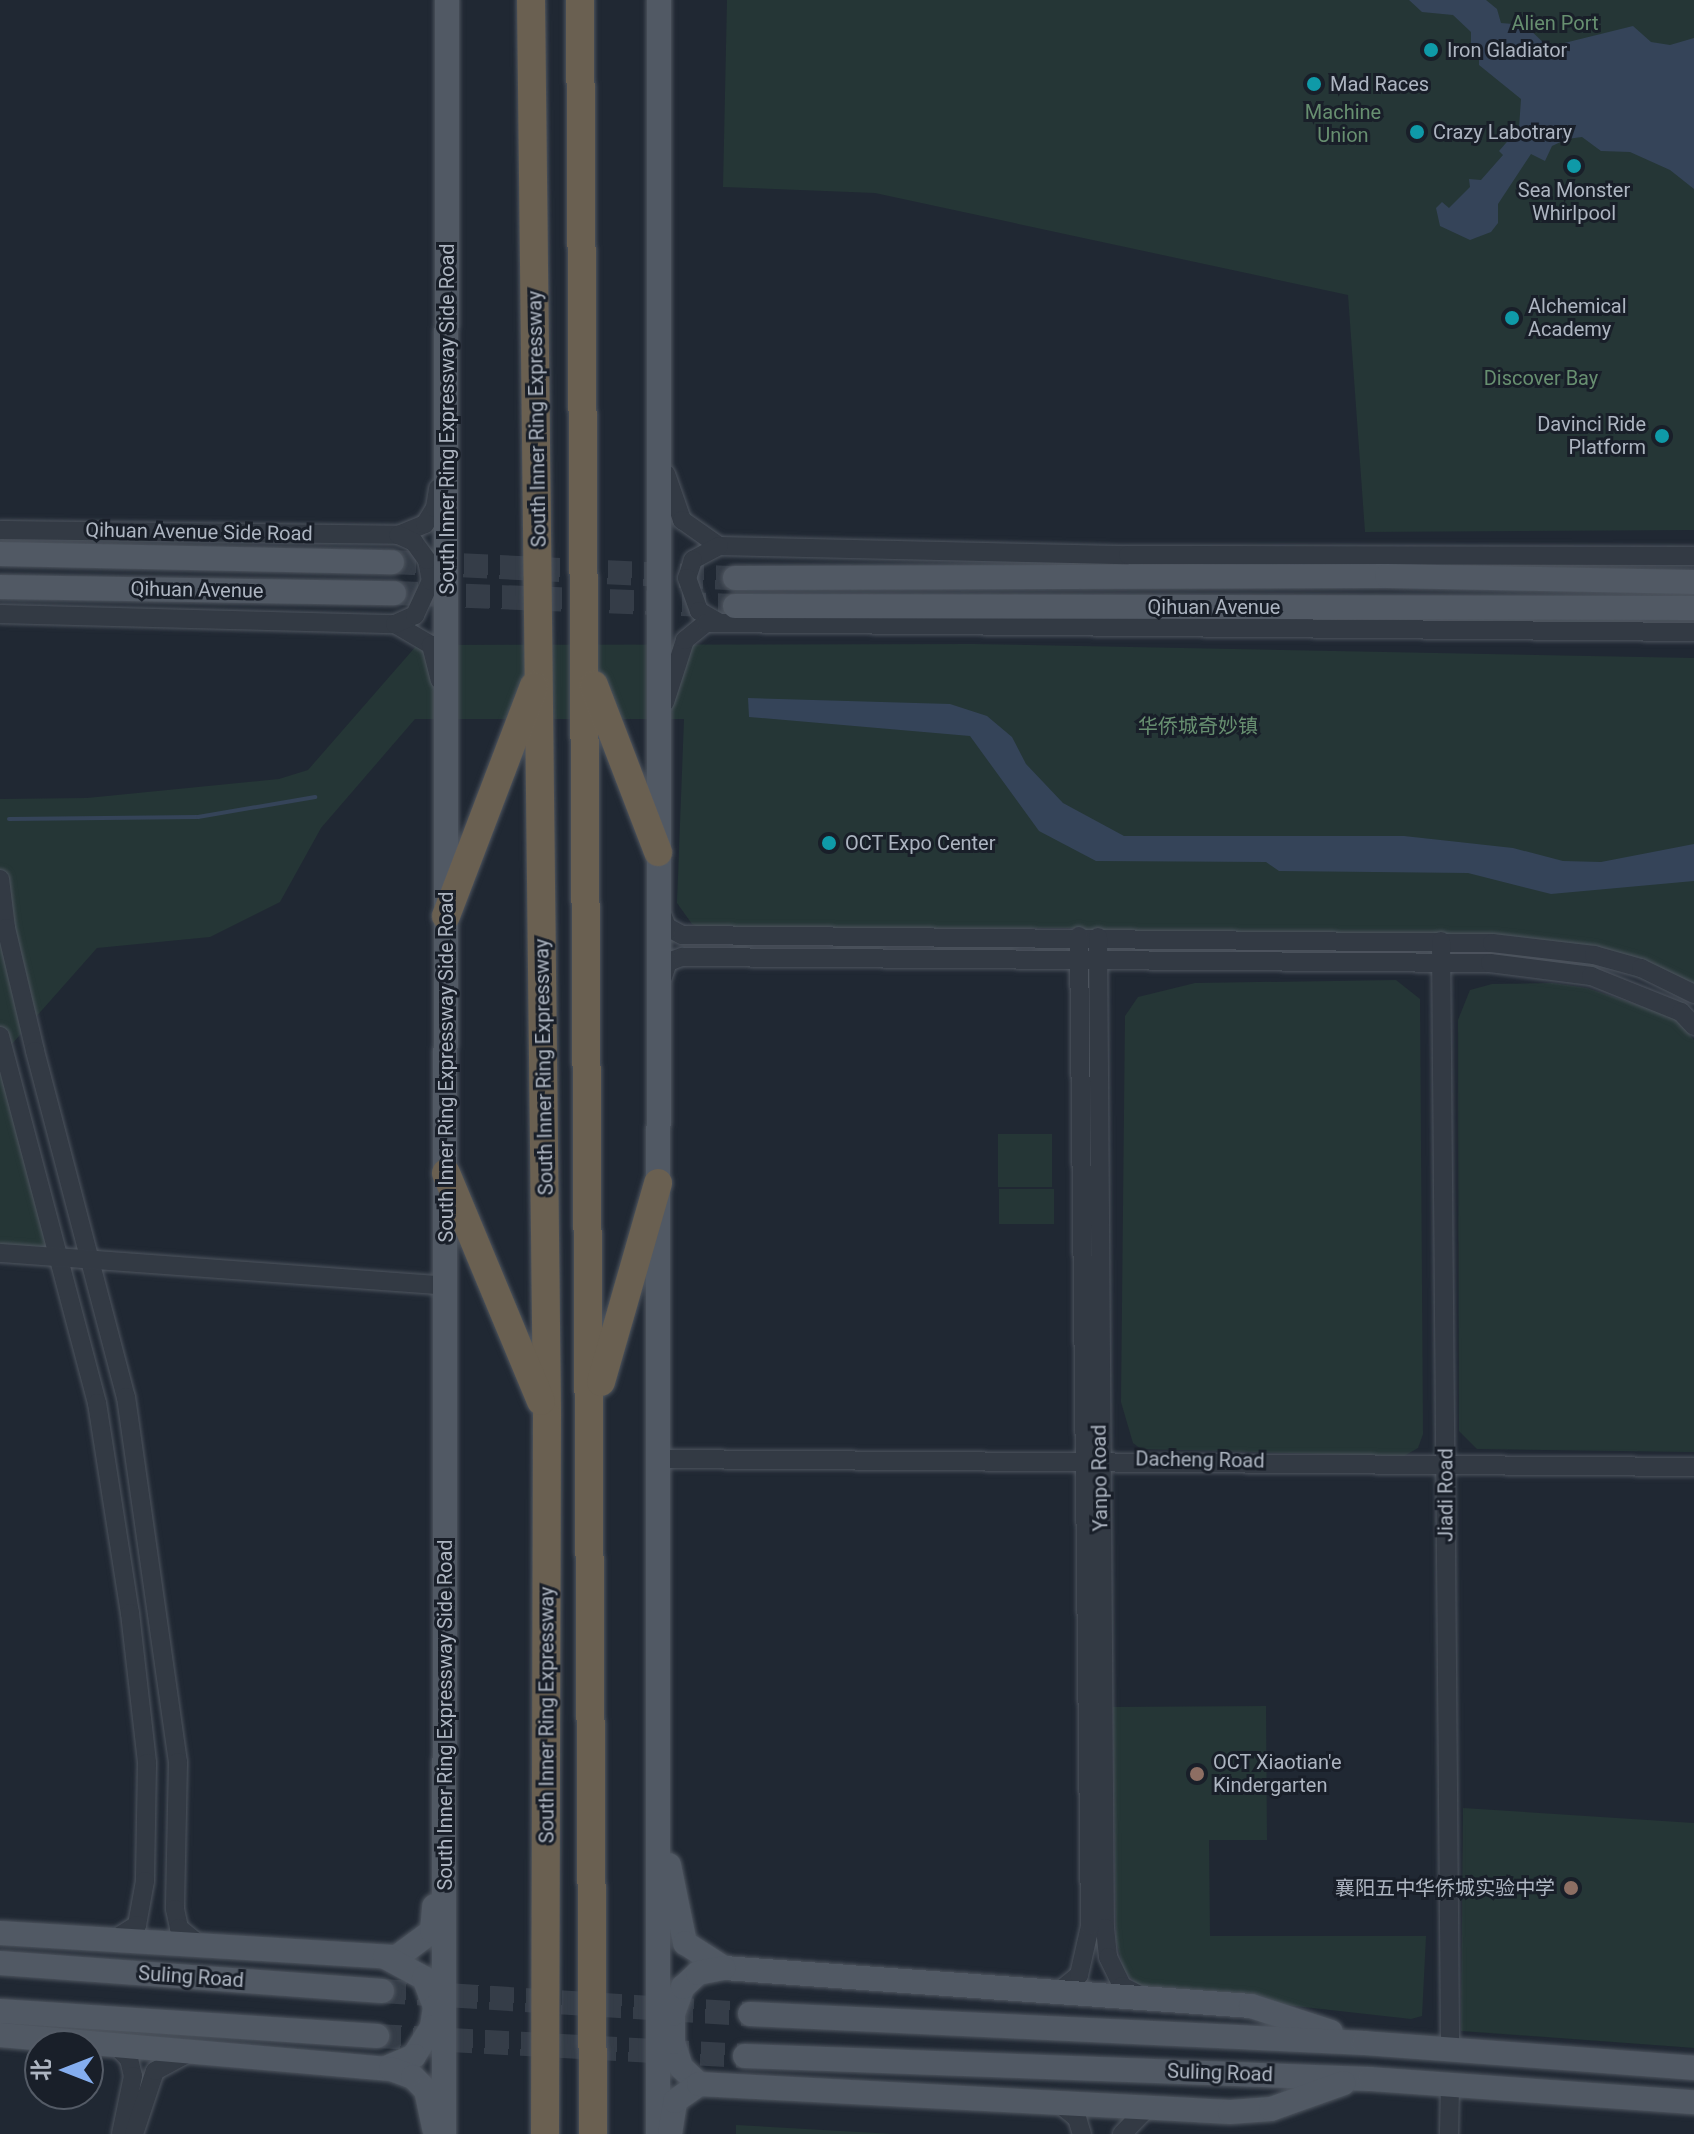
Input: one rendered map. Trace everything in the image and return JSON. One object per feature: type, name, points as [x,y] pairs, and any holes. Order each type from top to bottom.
[{"type":"highway","name":"South Inner Ring Expressway","points":[[531,0],[547,1416],[545,2134]]},
{"type":"highway","points":[[580,0],[588,668],[593,2134]]},
{"type":"highway","points":[[588,668],[658,852]]},
{"type":"highway","points":[[446,916],[540,670]]},
{"type":"highway","points":[[446,1173],[547,1416]]},
{"type":"highway","points":[[592,1414],[658,1183]]},
{"type":"main road","name":"South Inner Ring Expressway Side Road","points":[[444,2134],[447,0]]},
{"type":"main road","points":[[658,2134],[659,0]]},
{"type":"main road","name":"Qihuan Avenue","points":[[0,554],[392,562]]},
{"type":"main road","name":"Qihuan Avenue","points":[[735,578],[1413,576],[1694,582]]},
{"type":"main road","name":"Qihuan Avenue","points":[[0,587],[394,593]]},
{"type":"main road","name":"Qihuan Avenue","points":[[728,614],[1419,606],[1694,608]]},
{"type":"main road","points":[[0,1933],[385,1957],[416,1948],[432,1931],[445,1796]]},
{"type":"main road","points":[[658,1812],[685,1943],[724,1968]]},
{"type":"main road","points":[[385,1957],[424,1978],[435,2007],[432,2027],[414,2056],[386,2068]]},
{"type":"main road","name":"Suling Road","points":[[0,1963],[382,1991]]},
{"type":"main road","points":[[699,2084],[681,2067],[673,2042],[673,2014],[683,1987],[698,1973],[724,1968],[1251,2006],[1364,2043]]},
{"type":"main road","points":[[0,2011],[377,2036]]},
{"type":"main road","name":"Suling Road","points":[[750,2014],[1364,2043],[1694,2068]]},
{"type":"main road","points":[[0,2035],[386,2068],[413,2077],[426,2090],[435,2134]]},
{"type":"main road","name":"Suling Road","points":[[745,2056],[1370,2079],[1694,2102]]},
{"type":"main road","points":[[670,2134],[675,2101],[699,2084],[1054,2100],[1230,2112],[1271,2109],[1350,2081],[1370,2079]]},
{"type":"street","points":[[658,408],[668,489],[682,520],[719,546]]},
{"type":"street","points":[[398,535],[425,524],[435,508],[447,430]]},
{"type":"street","points":[[0,514],[22,530]]},
{"type":"street","name":"Qihuan Avenue Side Road","points":[[0,530],[398,535]]},
{"type":"street","points":[[3,617],[395,624],[415,615],[431,581],[427,560],[414,542],[398,535]]},
{"type":"street","points":[[1694,556],[1181,555],[719,546],[693,560],[687,578],[699,611],[728,614],[1181,630],[1694,632]]},
{"type":"street","points":[[1132,577],[1181,555]]},
{"type":"street","points":[[1365,556],[1413,576]]},
{"type":"street","points":[[1364,630],[1419,606]]},
{"type":"street","points":[[1127,608],[1181,630]]},
{"type":"street","points":[[658,732],[685,640],[706,623],[728,614]]},
{"type":"street","points":[[395,624],[431,645],[446,703]]},
{"type":"street","points":[[0,879],[20,990],[126,1397],[178,1762],[175,1909],[179,1928],[201,1946]]},
{"type":"street","points":[[658,903],[667,927],[682,935],[1441,941],[1594,955],[1641,968],[1694,994]]},
{"type":"street","name":"Yanpo Road","points":[[1058,1992],[1079,1975],[1090,1926],[1088,936]]},
{"type":"street","name":"Jiadi Road","points":[[1441,941],[1450,2049]]},
{"type":"street","points":[[658,990],[668,962],[682,957],[1490,963],[1591,976],[1681,1012],[1694,1026]]},
{"type":"street","points":[[0,1036],[63,1259],[97,1403],[130,1613],[147,1763],[143,1909],[137,1925],[113,1940]]},
{"type":"street","points":[[0,1253],[445,1286]]},
{"type":"street","name":"Dacheng Road","points":[[658,1459],[1090,1459],[1694,1467]]},
{"type":"street","name":"Yanpo Road","points":[[1090,1459],[1108,1957],[1122,1986],[1148,1999]]},
{"type":"street","points":[[115,2045],[129,2059],[133,2076],[121,2134]]},
{"type":"street","points":[[134,2134],[155,2071],[195,2052]]},
{"type":"street","points":[[1449,2134],[1450,2085]]},
{"type":"street","points":[[1054,2100],[1077,2118],[1082,2134]]},
{"type":"street","points":[[1122,2134],[1148,2107]]},
{"type":"green space","points":[[727,0],[1694,0],[1694,530],[1365,532],[1348,295],[875,193],[723,187]]},
{"type":"green space","name":"华侨城奇妙镇","points":[[973,644],[1694,658],[1694,994],[1594,955],[1079,936],[1074,928],[703,929],[692,924],[677,903],[684,719],[415,719],[321,828],[280,902],[210,937],[97,948],[4,1053],[63,1259],[0,1253],[0,799],[87,798],[279,779],[308,770],[417,645]]},
{"type":"green space","points":[[1396,980],[1420,999],[1423,1434],[1418,1448],[1404,1456],[1141,1449],[1133,1443],[1121,1402],[1125,1016],[1138,997],[1195,983]]},
{"type":"green space","points":[[1553,983],[1587,988],[1676,1018],[1694,1040],[1694,1452],[1477,1449],[1459,1431],[1458,1020],[1470,990],[1492,984]]},
{"type":"green space","points":[[998,1134],[1052,1134],[1052,1187],[998,1187]]},
{"type":"green space","points":[[999,1189],[1054,1189],[1054,1224],[999,1224]]},
{"type":"green space","points":[[1266,1706],[1267,1840],[1209,1840],[1210,1936],[1426,1936],[1422,2016],[1411,2019],[1159,1991],[1141,1988],[1124,1971],[1116,1940],[1113,1707]]},
{"type":"green space","points":[[1463,1808],[1694,1823],[1694,2048],[1461,2031]]},
{"type":"green space","points":[[736,2125],[894,2134],[736,2134]]},
{"type":"water","points":[[1409,0],[1486,0],[1497,9],[1501,23],[1525,25],[1548,47],[1633,26],[1651,42],[1670,45],[1694,38],[1694,189],[1670,170],[1630,152],[1601,151],[1582,137],[1567,139],[1552,146],[1545,161],[1531,154],[1498,204],[1498,223],[1491,232],[1470,240],[1440,226],[1436,208],[1442,202],[1449,208],[1470,187],[1469,179],[1481,180],[1503,155],[1499,151],[1519,128],[1521,99],[1479,65],[1479,55],[1471,55],[1471,32],[1453,15],[1422,12]]},
{"type":"water","points":[[748,698],[950,704],[987,716],[1012,737],[1026,764],[1063,803],[1124,836],[1404,836],[1513,848],[1563,861],[1601,862],[1694,844],[1694,881],[1551,894],[1468,873],[1279,871],[1266,862],[1096,861],[1039,831],[970,736],[749,717]]},
{"type":"waterway","points":[[9,819],[198,817],[315,797]]},
{"type":"tunnel","points":[[392,562],[735,578]]},
{"type":"tunnel","points":[[394,593],[735,606]]},
{"type":"tunnel","points":[[382,1991],[750,2014]]},
{"type":"tunnel","points":[[377,2036],[745,2056]]},
{"type":"place","name":"Iron Gladiator","points":[[1431,50]]},
{"type":"place","name":"Mad Races","points":[[1314,84]]},
{"type":"place","name":"Crazy Labotrary","points":[[1417,132]]},
{"type":"place","name":"Sea Monster Whirlpool","points":[[1574,166]]},
{"type":"place","name":"Alchemical Academy","points":[[1512,318]]},
{"type":"place","name":"Davinci Ride Platform","points":[[1662,436]]},
{"type":"place","name":"OCT Expo Center","points":[[829,843]]},
{"type":"place","name":"OCT Xiaotian'e Kindergarten","points":[[1197,1774]]},
{"type":"place","name":"襄阳五中华侨城实验中学","points":[[1571,1888]]},
{"type":"park label","name":"Alien Port","points":[[1555,23]]},
{"type":"park label","name":"Machine Union","points":[[1343,124]]},
{"type":"park label","name":"Discover Bay","points":[[1541,378]]}]
